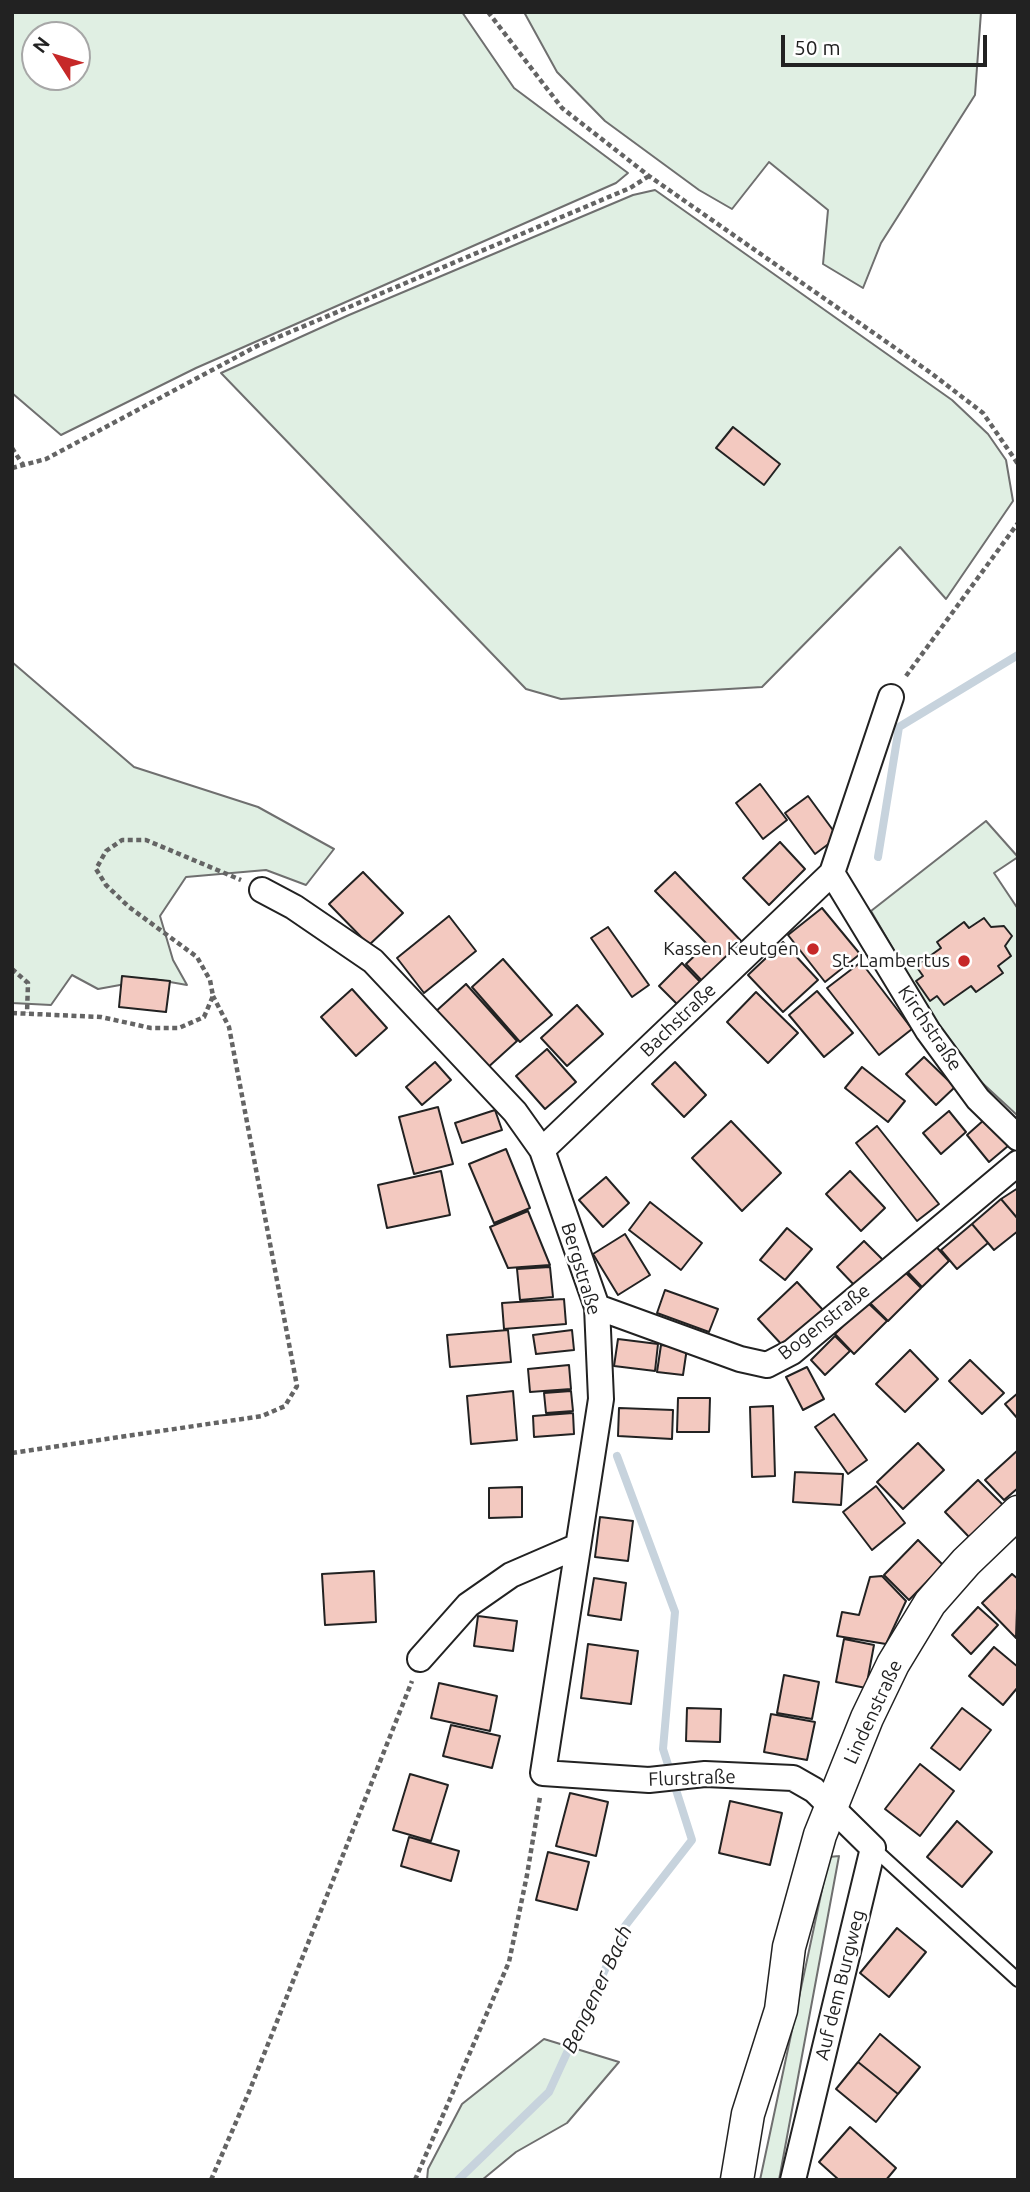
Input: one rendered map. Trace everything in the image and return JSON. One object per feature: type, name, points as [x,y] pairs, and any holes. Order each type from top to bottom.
[{"type":"street","name":"Bachstraße","points":[[542,1150],[832,873],[891,697]]},
{"type":"street","name":"Kirchstraße","points":[[832,873],[928,1031],[978,1099],[1018,1138]]},
{"type":"street","name":"Bergstraße","points":[[262,890],[294,907],[373,961],[515,1112],[542,1150],[597,1307],[601,1399],[543,1773]]},
{"type":"street","name":"Bogenstraße","points":[[597,1307],[740,1360],[767,1365],[792,1352],[1018,1163]]},
{"type":"street","name":"Lindenstraße","points":[[737,2180],[748,2114],[781,2010],[789,1947],[820,1835],[867,1718],[893,1664],[930,1603],[966,1562],[1018,1512]]},
{"type":"street","points":[[420,1660],[468,1605],[511,1575],[578,1546]]},
{"type":"street","name":"Flurstraße","points":[[543,1773],[649,1780],[705,1774],[793,1778],[814,1790],[831,1807]]},
{"type":"street","points":[[831,1807],[873,1848]]},
{"type":"street","name":"Auf dem Burgweg","points":[[793,2180],[873,1848]]},
{"type":"lane","points":[[873,1848],[1018,1980]]},
{"type":"path","points":[[488,12],[562,107],[649,176],[983,412],[1018,464]]},
{"type":"path","points":[[12,468],[46,459],[257,346],[630,188],[649,176]]},
{"type":"path","points":[[12,449],[23,465]]},
{"type":"path","points":[[891,697],[1018,523]]},
{"type":"path","points":[[12,1453],[262,1416],[285,1406],[297,1385],[229,1027],[197,957],[129,907],[106,885],[96,870],[106,851],[122,841],[146,840],[262,890]]},
{"type":"path","points":[[12,970],[28,984],[27,1013]]},
{"type":"path","points":[[12,1013],[101,1017],[151,1028],[180,1028],[204,1017],[213,996]]},
{"type":"path","points":[[211,2180],[420,1660]]},
{"type":"path","points":[[415,2180],[509,1962],[527,1875],[543,1773]]},
{"type":"green space","points":[[12,12],[462,12],[514,88],[628,173],[616,183],[196,368],[61,435],[12,393]]},
{"type":"green space","points":[[524,12],[981,12],[975,95],[881,243],[863,288],[823,264],[828,210],[769,162],[732,209],[699,190],[605,121],[557,72]]},
{"type":"green space","points":[[655,190],[952,400],[988,434],[1006,460],[1013,501],[946,599],[900,547],[762,687],[561,699],[526,689],[221,373],[349,315],[633,195]]},
{"type":"green space","points":[[12,662],[134,767],[258,807],[334,849],[306,885],[266,870],[186,877],[160,916],[173,960],[187,985],[153,979],[98,989],[72,975],[51,1005],[12,1003]]},
{"type":"green space","points":[[986,821],[1018,857],[994,873],[1018,909],[1018,1116],[979,1080],[945,1038],[871,911]]},
{"type":"green space","points":[[839,1856],[779,2180],[760,2180],[829,1857]]},
{"type":"green space","points":[[544,2039],[619,2062],[567,2123],[516,2152],[482,2180],[427,2180],[428,2169],[462,2104]]},
{"type":"building","points":[[733,427],[780,464],[764,485],[716,448]]},
{"type":"building","points":[[760,784],[787,820],[763,839],[736,803]]},
{"type":"building","points":[[808,796],[838,837],[815,854],[785,813]]},
{"type":"building","points":[[780,842],[805,869],[769,905],[743,878]]},
{"type":"building","points":[[363,872],[403,913],[369,945],[329,904]]},
{"type":"building","points":[[675,872],[745,945],[705,984],[686,964],[707,944],[655,891]]},
{"type":"building","points":[[822,908],[860,954],[825,982],[788,935]]},
{"type":"building","points":[[449,916],[476,951],[424,993],[397,958]]},
{"type":"building","name":"St. Lambertus","points":[[984,918],[991,927],[1004,926],[1012,936],[1005,946],[1011,956],[998,966],[1003,973],[976,992],[971,986],[944,1005],[937,996],[930,1001],[916,981],[923,976],[916,966],[941,948],[937,942],[964,922],[969,928]]},
{"type":"building","points":[[608,927],[649,985],[632,997],[591,938]]},
{"type":"building","points":[[783,942],[818,980],[783,1012],[748,975]]},
{"type":"building","points":[[503,959],[552,1015],[520,1042],[472,987]]},
{"type":"building","points":[[861,962],[912,1029],[879,1055],[827,988]]},
{"type":"building","points":[[682,963],[704,986],[681,1008],[659,986]]},
{"type":"building","points":[[122,976],[170,981],[166,1012],[119,1007]]},
{"type":"building","points":[[466,984],[517,1041],[485,1070],[434,1013]]},
{"type":"building","points":[[352,989],[387,1028],[356,1056],[321,1017]]},
{"type":"building","points":[[817,991],[853,1033],[824,1057],[789,1015]]},
{"type":"building","points":[[756,992],[798,1033],[768,1063],[727,1022]]},
{"type":"building","points":[[577,1005],[603,1034],[567,1066],[541,1038]]},
{"type":"building","points":[[547,1049],[576,1082],[545,1109],[516,1076]]},
{"type":"building","points":[[924,1057],[955,1087],[936,1105],[906,1074]]},
{"type":"building","points":[[435,1062],[451,1080],[422,1105],[406,1087]]},
{"type":"building","points":[[675,1062],[706,1095],[684,1117],[652,1084]]},
{"type":"building","points":[[862,1067],[905,1101],[888,1122],[845,1088]]},
{"type":"building","points":[[438,1107],[453,1164],[414,1174],[399,1117]]},
{"type":"building","points":[[495,1110],[502,1130],[462,1143],[455,1123]]},
{"type":"building","points":[[949,1111],[966,1132],[941,1154],[923,1133]]},
{"type":"building","points":[[985,1119],[1008,1146],[989,1162],[967,1135]]},
{"type":"building","points":[[731,1121],[781,1173],[742,1211],[692,1158]]},
{"type":"building","points":[[877,1126],[939,1204],[917,1221],[856,1143]]},
{"type":"building","points":[[506,1149],[530,1208],[494,1223],[469,1164]]},
{"type":"building","points":[[441,1171],[450,1215],[387,1228],[378,1185]]},
{"type":"building","points":[[850,1171],[885,1208],[861,1231],[826,1194]]},
{"type":"building","points":[[606,1177],[629,1203],[603,1227],[579,1200]]},
{"type":"building","points":[[1018,1188],[1018,1219],[1001,1199]]},
{"type":"building","points":[[1001,1199],[1018,1219],[1018,1231],[994,1250],[972,1224]]},
{"type":"building","points":[[650,1202],[702,1243],[681,1270],[629,1230]]},
{"type":"building","points":[[528,1211],[550,1265],[508,1268],[490,1227]]},
{"type":"building","points":[[972,1224],[988,1243],[957,1269],[941,1250]]},
{"type":"building","points":[[787,1228],[812,1249],[785,1280],[760,1260]]},
{"type":"building","points":[[625,1234],[650,1275],[618,1295],[593,1254]]},
{"type":"building","points":[[864,1241],[884,1261],[856,1287],[837,1267]]},
{"type":"building","points":[[932,1242],[949,1261],[922,1287],[904,1268]]},
{"type":"building","points":[[550,1267],[553,1297],[520,1300],[517,1269]]},
{"type":"building","points":[[902,1269],[921,1288],[888,1321],[869,1302]]},
{"type":"building","points":[[797,1282],[823,1310],[783,1346],[758,1319]]},
{"type":"building","points":[[665,1290],[718,1309],[709,1332],[657,1313]]},
{"type":"building","points":[[564,1299],[566,1324],[504,1329],[502,1303]]},
{"type":"building","points":[[867,1302],[887,1321],[854,1354],[835,1334]]},
{"type":"building","points":[[508,1330],[511,1362],[450,1367],[447,1335]]},
{"type":"building","points":[[572,1330],[574,1350],[536,1354],[533,1335]]},
{"type":"building","points":[[835,1336],[850,1351],[825,1375],[811,1360]]},
{"type":"building","points":[[618,1339],[658,1344],[655,1371],[614,1366]]},
{"type":"building","points":[[661,1345],[687,1348],[683,1375],[657,1372]]},
{"type":"building","points":[[910,1350],[938,1379],[905,1412],[876,1384]]},
{"type":"building","points":[[970,1360],[1004,1393],[982,1414],[949,1381]]},
{"type":"building","points":[[569,1365],[571,1389],[530,1392],[528,1369]]},
{"type":"building","points":[[807,1367],[824,1399],[803,1410],[786,1377]]},
{"type":"building","points":[[513,1391],[517,1440],[471,1444],[467,1396]]},
{"type":"building","points":[[571,1391],[573,1411],[546,1413],[544,1393]]},
{"type":"building","points":[[1018,1393],[1018,1419],[1005,1404]]},
{"type":"building","points":[[678,1398],[710,1398],[709,1432],[677,1432]]},
{"type":"building","points":[[773,1406],[775,1476],[752,1477],[750,1407]]},
{"type":"building","points":[[619,1408],[673,1410],[672,1439],[618,1436]]},
{"type":"building","points":[[573,1413],[574,1434],[534,1437],[533,1416]]},
{"type":"building","points":[[834,1414],[867,1460],[848,1474],[815,1427]]},
{"type":"building","points":[[918,1443],[944,1470],[903,1509],[877,1482]]},
{"type":"building","points":[[1018,1450],[1018,1488],[1004,1500],[985,1480]]},
{"type":"building","points":[[795,1472],[843,1474],[841,1505],[793,1502]]},
{"type":"building","points":[[978,1480],[1004,1506],[970,1538],[945,1512]]},
{"type":"building","points":[[876,1486],[905,1523],[872,1550],[843,1512]]},
{"type":"building","points":[[522,1487],[522,1517],[489,1518],[489,1488]]},
{"type":"building","points":[[600,1517],[633,1521],[628,1561],[595,1557]]},
{"type":"building","points":[[918,1540],[943,1565],[909,1600],[884,1575]]},
{"type":"building","points":[[374,1571],[376,1622],[325,1625],[322,1574]]},
{"type":"building","points":[[1012,1574],[1018,1579],[1016,1638],[982,1603]]},
{"type":"building","points":[[882,1576],[906,1601],[886,1644],[837,1636],[842,1612],[859,1615],[870,1577]]},
{"type":"building","points":[[594,1578],[626,1583],[621,1620],[588,1615]]},
{"type":"building","points":[[978,1607],[998,1625],[971,1654],[952,1635]]},
{"type":"building","points":[[478,1616],[517,1621],[513,1651],[474,1646]]},
{"type":"building","points":[[844,1639],[874,1645],[866,1688],[836,1682]]},
{"type":"building","points":[[588,1644],[638,1651],[631,1704],[581,1698]]},
{"type":"building","points":[[994,1647],[1018,1667],[1018,1687],[1003,1705],[969,1676]]},
{"type":"building","points":[[784,1675],[819,1682],[812,1719],[777,1713]]},
{"type":"building","points":[[439,1683],[497,1696],[490,1731],[431,1718]]},
{"type":"building","points":[[687,1708],[721,1709],[720,1742],[686,1741]]},
{"type":"building","points":[[962,1708],[991,1730],[960,1770],[931,1748]]},
{"type":"building","points":[[771,1714],[815,1722],[807,1760],[764,1752]]},
{"type":"building","points":[[451,1725],[500,1736],[492,1768],[443,1756]]},
{"type":"building","points":[[920,1764],[954,1791],[920,1836],[885,1809]]},
{"type":"building","points":[[410,1774],[448,1785],[431,1841],[393,1830]]},
{"type":"building","points":[[570,1793],[608,1802],[596,1856],[556,1846]]},
{"type":"building","points":[[730,1801],[782,1813],[770,1865],[719,1853]]},
{"type":"building","points":[[957,1821],[992,1852],[962,1887],[927,1857]]},
{"type":"building","points":[[409,1837],[459,1851],[451,1881],[401,1866]]},
{"type":"building","points":[[548,1852],[589,1862],[577,1910],[536,1900]]},
{"type":"building","points":[[897,1928],[926,1952],[889,1997],[860,1973]]},
{"type":"building","points":[[880,2034],[920,2067],[898,2094],[858,2062]]},
{"type":"building","points":[[858,2062],[898,2094],[876,2122],[836,2089]]},
{"type":"building","points":[[850,2127],[896,2168],[886,2180],[839,2180],[819,2162]]},
{"type":"waterway","name":"Bengener Bach","points":[[878,857],[899,727],[1018,655]]},
{"type":"waterway","name":"Bengener Bach","points":[[458,2180],[549,2092],[625,1926],[692,1840],[663,1749],[675,1612],[617,1456]]},
{"type":"place","name":"Kassen Keutgen","points":[[813,949]]},
{"type":"place","name":"St. Lambertus","points":[[964,961]]}]
